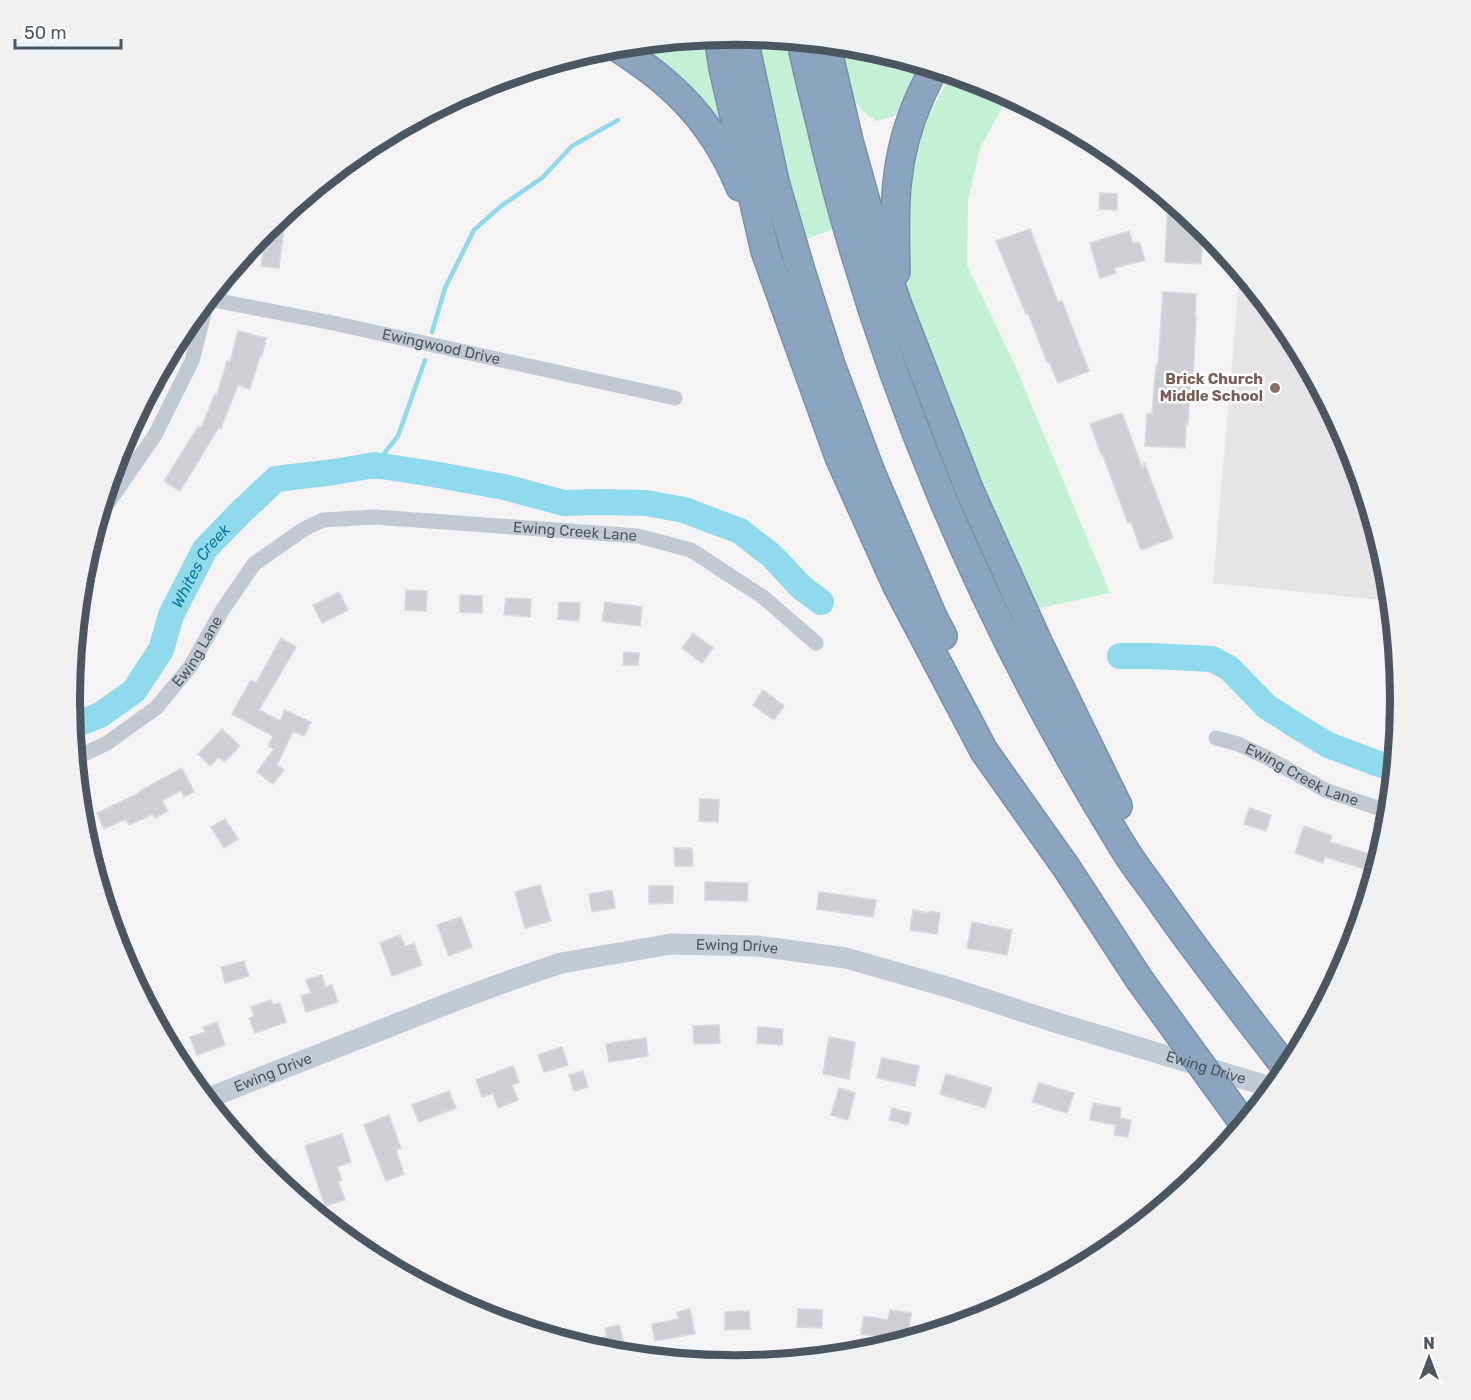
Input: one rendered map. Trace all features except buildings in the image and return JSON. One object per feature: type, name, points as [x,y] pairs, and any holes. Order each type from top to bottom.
[{"type":"highway","points":[[719,45],[765,251]]},
{"type":"highway","points":[[745,45],[759,114],[801,271],[831,365],[870,470],[933,616],[981,712],[1066,867]]},
{"type":"highway","points":[[803,49],[832,177],[859,271],[893,371],[939,491],[986,599],[1060,741],[1125,849],[1185,935],[1282,1062]]},
{"type":"highway","points":[[828,52],[849,141],[880,252],[897,303],[969,489],[1038,642],[1110,792],[1185,935]]},
{"type":"highway","points":[[627,55],[668,85],[710,131],[734,172],[839,457],[897,586],[984,751],[1066,867],[1139,979],[1240,1118]]},
{"type":"highway","points":[[897,303],[894,218],[902,148],[911,117],[931,75]]},
{"type":"street","name":"Ewingwood Drive","points":[[216,301],[343,325],[675,398]]},
{"type":"street","points":[[113,496],[155,435],[192,361],[203,320]]},
{"type":"street","name":"Ewing Creek Lane","points":[[304,529],[323,520],[375,517],[638,536],[691,550],[763,597],[816,643]]},
{"type":"street","name":"Ewing Lane","points":[[83,754],[106,743],[156,708],[190,667],[223,609],[254,564],[304,529]]},
{"type":"street","name":"Ewing Creek Lane","points":[[1216,738],[1238,744],[1266,757],[1325,790],[1381,807]]},
{"type":"street","name":"Ewing Drive","points":[[214,1096],[492,986],[561,963],[671,944],[757,946],[846,958],[951,988],[1061,1024],[1265,1085]]},
{"type":"shaded area","name":"Brick Church Middle School","points":[[1239,281],[1280,336],[1303,373],[1341,449],[1368,530],[1383,600],[1213,583]]},
{"type":"green space","points":[[755,45],[788,47],[806,128],[833,229],[802,241]]},
{"type":"green space","points":[[706,46],[723,130],[637,53]]},
{"type":"green space","points":[[843,55],[921,72],[894,116],[877,121],[867,115],[854,101]]},
{"type":"green space","points":[[948,81],[1004,103],[980,148],[968,200],[967,265],[1014,363],[1110,593],[1031,610],[908,300],[901,251],[915,139]]},
{"type":"waterway","points":[[432,332],[445,288],[474,230],[501,206],[542,178],[572,146],[618,120]]},
{"type":"waterway","points":[[375,465],[398,436],[425,360]]},
{"type":"waterway","name":"Whites Creek","points":[[81,723],[100,715],[134,691],[161,650],[171,615],[205,549],[276,479],[375,465],[504,487],[564,503],[646,503],[684,510],[740,531],[772,556],[801,587],[821,602]]},
{"type":"waterway","points":[[1120,656],[1212,659],[1229,668],[1267,707],[1328,745],[1387,766]]},
{"type":"place","name":"Brick Church Middle School","points":[[1275,388]]}]
